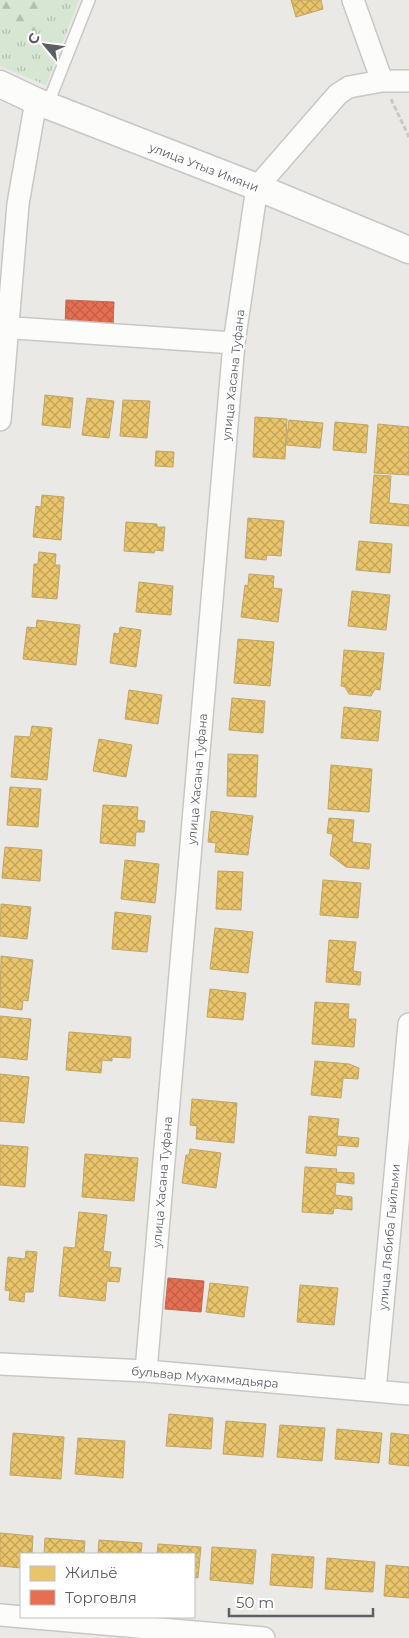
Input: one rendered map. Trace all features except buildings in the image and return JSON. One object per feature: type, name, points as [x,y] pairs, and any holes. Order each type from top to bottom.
[{"type":"street","points":[[353,0],[382,81]]},
{"type":"street","points":[[257,188],[338,94],[349,87],[382,81],[409,82]]},
{"type":"street","name":"улица Утыз Имяни","points":[[0,84],[41,103],[409,250]]},
{"type":"street","points":[[0,420],[4,327],[18,204],[41,103]]},
{"type":"street","name":"улица Хасана Туфана","points":[[146,1371],[234,342],[257,188]]},
{"type":"street","points":[[4,327],[234,342]]},
{"type":"street","name":"улица Лябиба Гыйльми","points":[[375,1391],[409,1024]]},
{"type":"street","name":"бульвар Мухаммадьяра","points":[[0,1364],[146,1371],[409,1394]]},
{"type":"street","points":[[0,1615],[20,1617]]},
{"type":"street","points":[[34,1618],[264,1638]]},
{"type":"lane","points":[[41,103],[89,0]]},
{"type":"path","points":[[382,81],[409,137]]},
{"type":"green space","points":[[0,0],[79,0],[46,85],[0,66]]},
{"type":"green space","points":[[0,0],[45,0],[49,3],[39,32],[0,21]]}]
